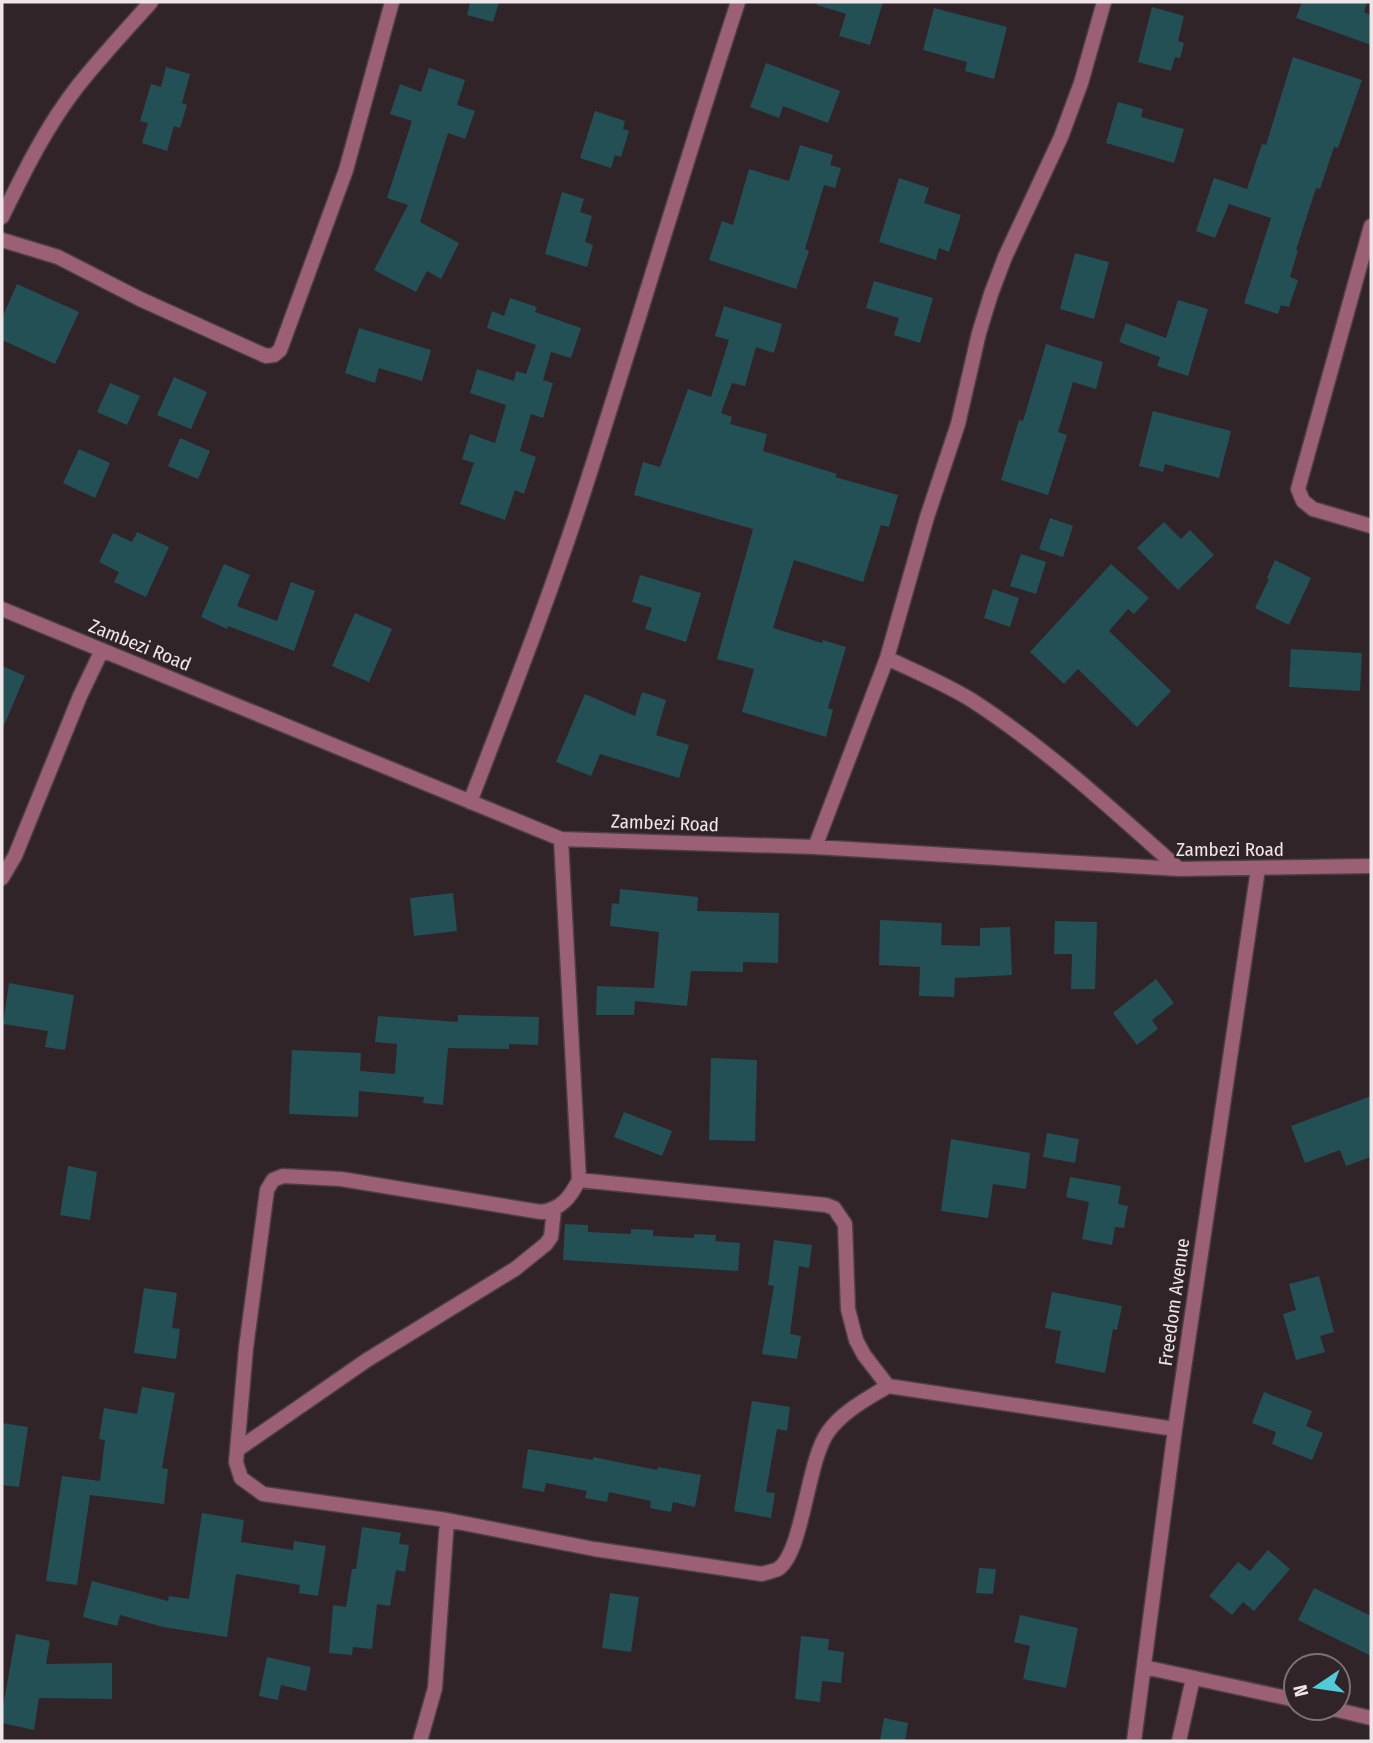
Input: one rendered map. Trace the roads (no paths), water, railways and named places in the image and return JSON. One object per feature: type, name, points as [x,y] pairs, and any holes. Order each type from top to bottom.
[{"type":"street","points":[[2,217],[34,152],[70,98],[151,2]]},
{"type":"street","points":[[2,240],[58,257],[267,356],[274,355],[280,351],[346,170],[392,2]]},
{"type":"street","points":[[470,803],[585,490],[677,188],[738,2]]},
{"type":"street","points":[[815,847],[887,658],[927,517],[958,424],[979,333],[992,294],[1005,257],[1061,137],[1081,83],[1104,2]]},
{"type":"street","points":[[1371,226],[1298,489],[1303,501],[1313,509],[1371,526]]},
{"type":"street","name":"Zambezi Road","points":[[2,609],[561,839],[815,847],[1179,869],[1371,866]]},
{"type":"street","points":[[2,878],[15,856],[80,696],[102,650]]},
{"type":"street","points":[[887,658],[946,686],[998,719],[1094,795],[1179,869]]},
{"type":"street","points":[[561,839],[579,1180],[567,1200],[554,1210],[541,1212],[341,1179],[283,1176],[274,1180],[267,1190],[246,1348],[236,1462],[241,1478],[263,1494],[446,1520],[594,1549],[762,1574],[778,1569],[786,1561],[800,1523],[814,1461],[827,1433],[840,1418],[888,1386],[1175,1429]]},
{"type":"street","name":"Freedom Avenue","points":[[1134,1741],[1175,1429],[1258,869]]},
{"type":"street","points":[[579,1180],[826,1205],[834,1208],[845,1224],[848,1309],[856,1340],[888,1386]]},
{"type":"street","points":[[237,1450],[367,1360],[515,1269],[551,1237],[554,1210]]},
{"type":"street","points":[[419,1741],[435,1688],[446,1520]]},
{"type":"street","points":[[1144,1667],[1282,1697]]},
{"type":"street","points":[[1179,1741],[1193,1678]]},
{"type":"street","points":[[1352,1713],[1371,1718]]}]
